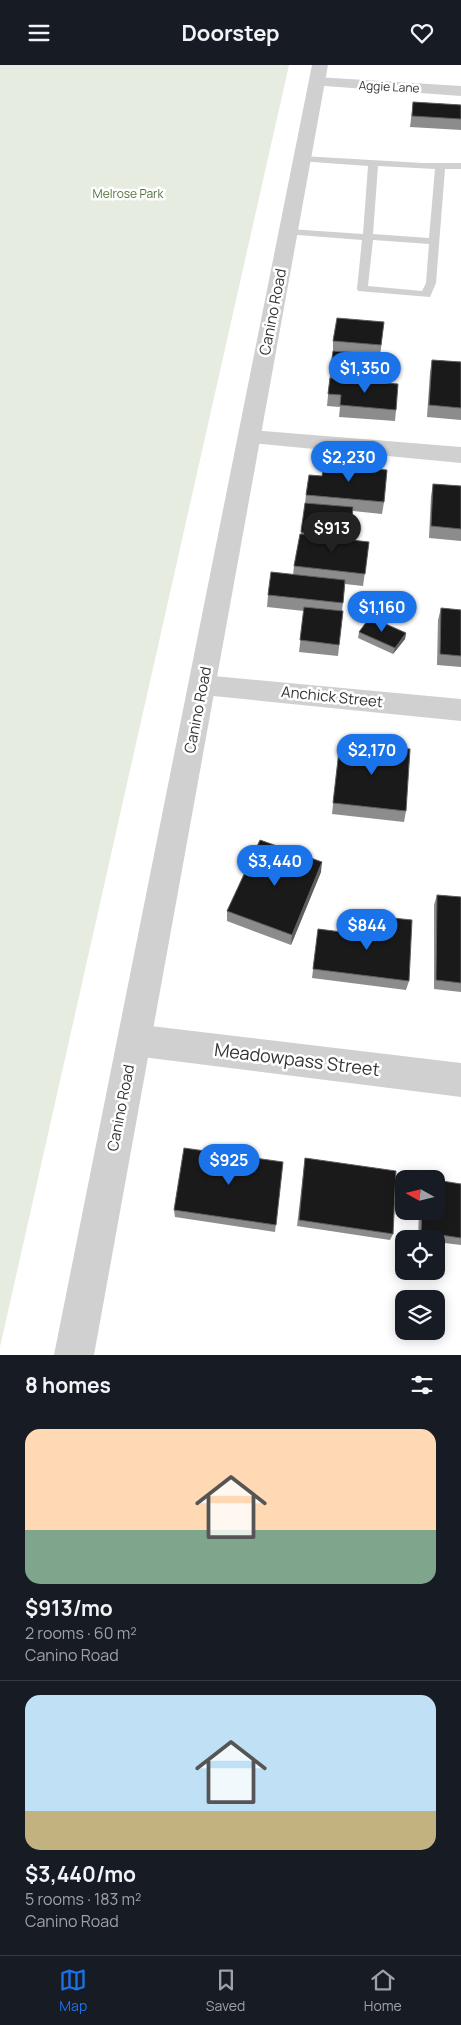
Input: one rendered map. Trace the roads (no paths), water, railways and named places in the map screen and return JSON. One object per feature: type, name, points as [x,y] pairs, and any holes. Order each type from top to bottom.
[{"type":"street","name":"Aggie Lane","points":[[319,74],[461,91]]},
{"type":"street","name":"Canino Road","points":[[74,1355],[319,74]]},
{"type":"street","points":[[250,437],[461,455]]},
{"type":"street","name":"Anchick Street","points":[[203,685],[461,710]]},
{"type":"street","name":"Meadowpass Street","points":[[134,1040],[461,1080]]},
{"type":"lane","points":[[302,159],[461,166]]},
{"type":"lane","points":[[373,163],[362,289],[384,293],[426,295],[431,283],[440,166]]},
{"type":"lane","points":[[288,232],[434,241]]},
{"type":"park label","name":"Melrose Park","points":[[128,194]]}]
